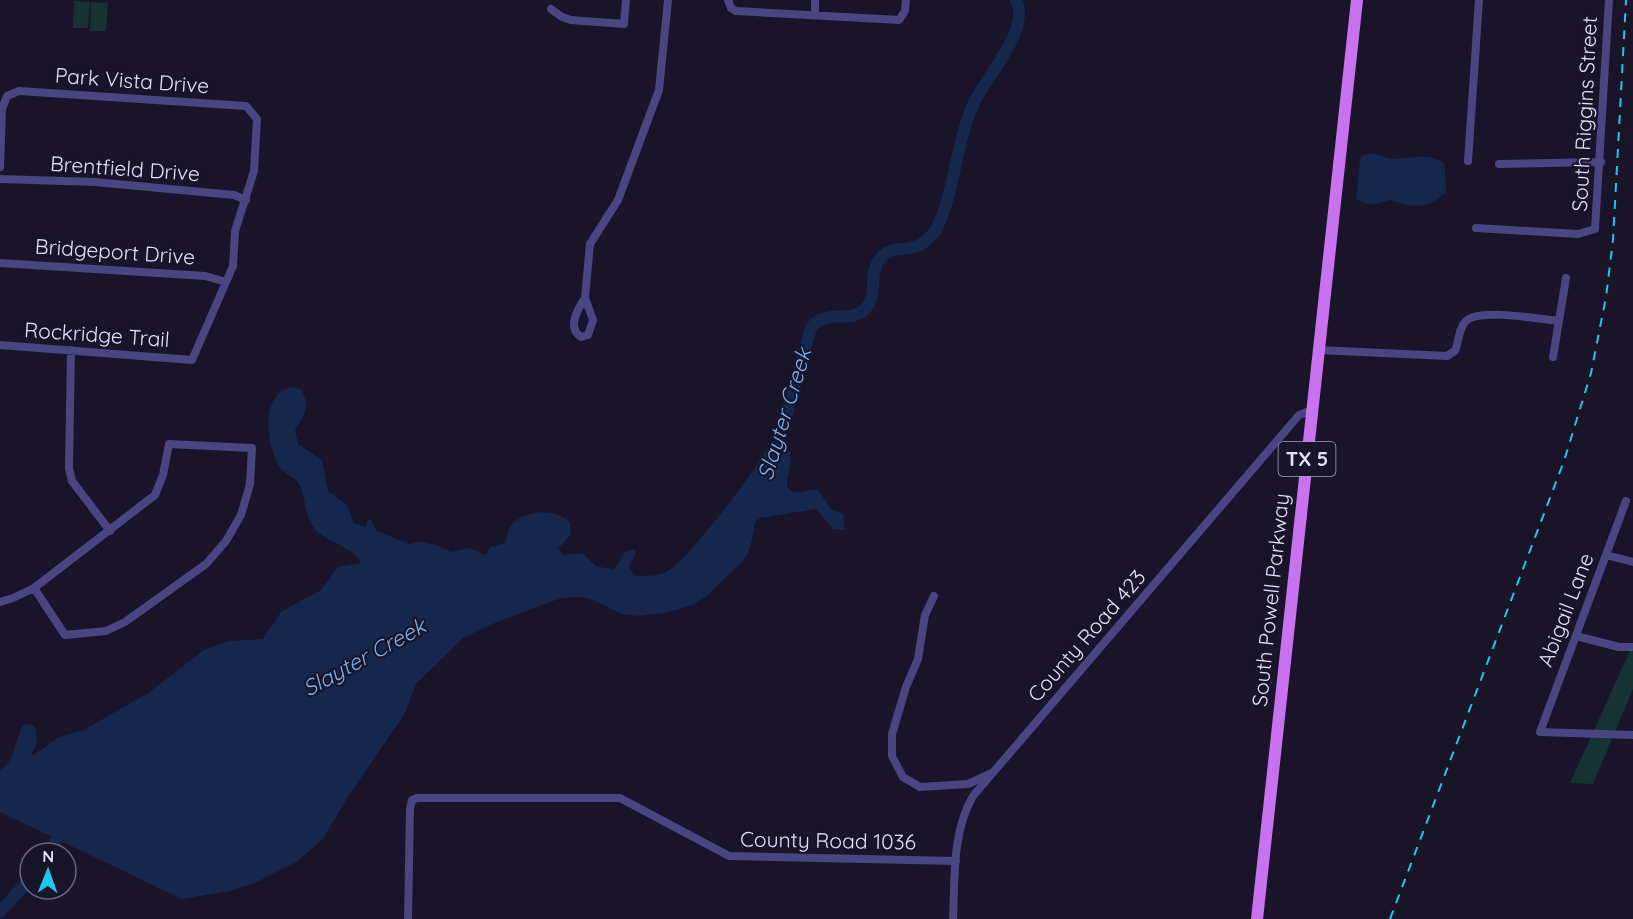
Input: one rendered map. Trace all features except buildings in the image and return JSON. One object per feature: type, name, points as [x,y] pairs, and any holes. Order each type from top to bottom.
[{"type":"main road","name":"South Powell Parkway","points":[[1257,919],[1357,0]]},
{"type":"street","points":[[551,9],[571,20],[624,24],[626,0]]},
{"type":"street","points":[[585,298],[590,244],[618,200],[659,90],[668,0]]},
{"type":"street","points":[[814,15],[815,0]]},
{"type":"street","points":[[729,4],[736,11],[899,20],[903,17],[906,0]]},
{"type":"street","points":[[1468,160],[1479,0]]},
{"type":"street","name":"South Riggins Street","points":[[1476,228],[1578,234],[1595,230],[1609,0]]},
{"type":"street","name":"Park Vista Drive","points":[[0,166],[2,109],[7,96],[19,91],[246,106],[254,112],[257,119],[254,171],[246,200]]},
{"type":"street","points":[[1499,164],[1600,162]]},
{"type":"street","name":"Brentfield Drive","points":[[0,179],[95,182],[234,195],[246,200]]},
{"type":"street","points":[[226,282],[233,266],[235,231],[246,200]]},
{"type":"street","name":"Bridgeport Drive","points":[[0,263],[205,276],[226,282]]},
{"type":"street","points":[[1552,357],[1566,278]]},
{"type":"street","name":"Rockridge Trail","points":[[0,345],[192,360],[226,282]]},
{"type":"street","points":[[1318,350],[1447,356],[1455,351],[1465,322],[1475,316],[1491,315],[1559,321]]},
{"type":"street","points":[[71,351],[69,468],[72,481],[110,531]]},
{"type":"street","name":"County Road 423","points":[[953,919],[956,861],[961,823],[970,801],[1299,415],[1312,410]]},
{"type":"street","points":[[0,602],[34,588],[155,495],[163,475],[169,444],[252,448],[250,484],[241,514],[226,542],[206,564],[125,622],[106,631],[65,635],[34,588]]},
{"type":"street","name":"Abigail Lane","points":[[1626,501],[1540,732],[1633,735]]},
{"type":"street","points":[[1606,555],[1633,562]]},
{"type":"street","points":[[934,596],[926,615],[918,659],[906,687],[892,734],[891,751],[903,777],[915,786],[931,789],[972,783],[992,773]]},
{"type":"street","points":[[1576,636],[1619,647],[1633,647]]},
{"type":"street","points":[[958,785],[967,792],[970,801]]},
{"type":"street","name":"County Road 1036","points":[[408,919],[410,809],[414,799],[426,797],[620,798],[729,856],[956,861]]},
{"type":"green space","points":[[74,1],[90,2],[88,28],[73,28]]},
{"type":"green space","points":[[91,2],[108,3],[106,31],[90,31]]},
{"type":"green space","points":[[1633,644],[1633,689],[1593,784],[1570,783]]},
{"type":"water","points":[[1373,153],[1393,159],[1434,158],[1445,165],[1446,192],[1433,202],[1420,206],[1406,205],[1391,200],[1370,204],[1356,199],[1360,160],[1363,155]]},
{"type":"water","points":[[293,387],[300,389],[303,394],[306,404],[304,414],[295,429],[298,444],[322,460],[328,491],[347,505],[354,523],[366,527],[368,520],[371,520],[376,530],[408,544],[420,542],[437,545],[451,552],[470,548],[485,555],[491,547],[504,543],[509,529],[521,518],[529,514],[547,512],[556,514],[570,523],[571,534],[558,549],[564,555],[582,553],[596,566],[614,570],[625,552],[634,549],[636,552],[629,567],[634,575],[659,574],[676,565],[689,551],[736,494],[769,446],[780,443],[787,447],[791,459],[787,486],[793,492],[818,490],[831,509],[843,514],[845,530],[833,529],[816,509],[760,518],[755,522],[750,549],[743,561],[708,595],[692,605],[665,613],[639,616],[622,614],[594,600],[579,597],[561,598],[499,621],[463,638],[416,684],[404,715],[347,798],[323,839],[296,862],[255,883],[230,891],[182,899],[78,849],[78,841],[61,841],[0,812],[0,770],[12,756],[23,725],[31,724],[36,728],[37,744],[31,754],[34,755],[59,737],[84,730],[148,693],[204,650],[228,641],[263,639],[281,612],[321,590],[338,567],[361,563],[352,552],[314,528],[308,517],[299,484],[281,469],[274,457],[268,421],[275,398],[282,391]]},
{"type":"waterway","name":"Slayter Creek","points":[[774,459],[811,328],[824,318],[859,314],[872,297],[874,271],[883,255],[887,252],[920,245],[935,232],[947,200],[969,115],[1013,37],[1018,23],[1019,11],[1016,0]]},
{"type":"waterway","name":"Slayter Creek","points":[[56,841],[70,832]]},
{"type":"waterway","name":"Slayter Creek","points":[[0,912],[18,892]]},
{"type":"railway","points":[[1390,919],[1564,461],[1591,373],[1606,297],[1613,240],[1626,0]]}]
